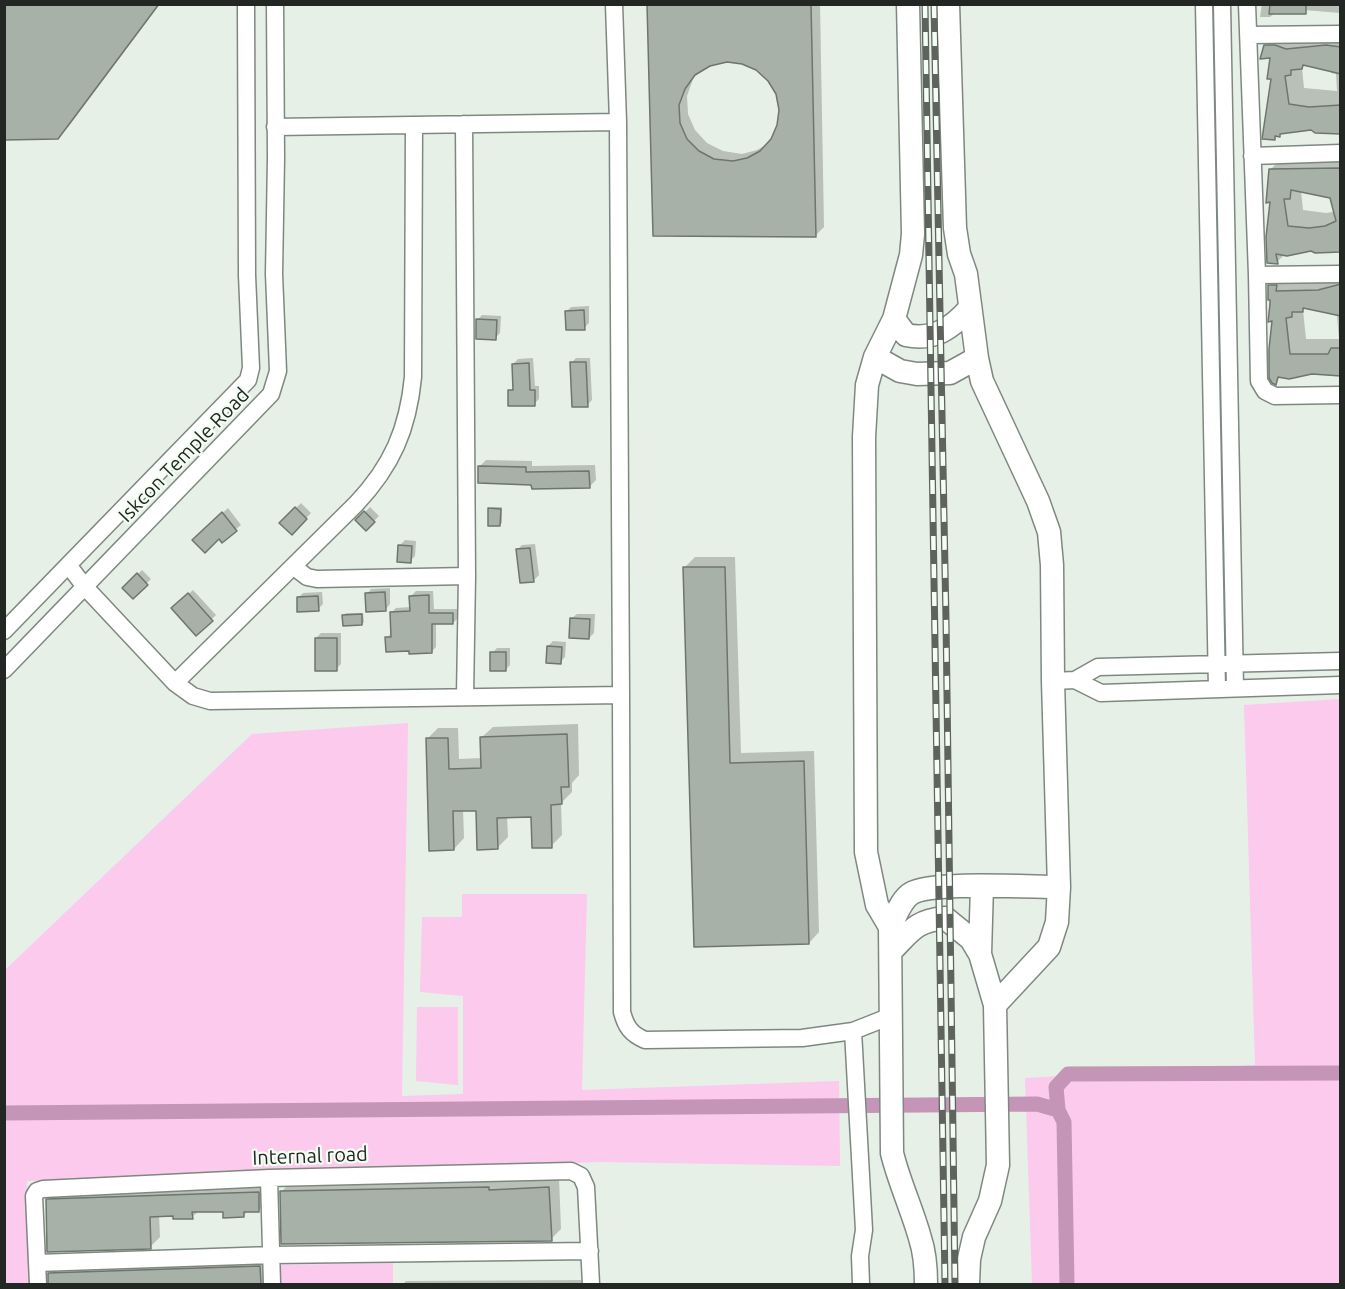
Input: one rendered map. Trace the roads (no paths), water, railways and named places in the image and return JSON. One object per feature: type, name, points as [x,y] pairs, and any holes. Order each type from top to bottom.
[{"type":"street","name":"Iskcon Temple Road","points":[[4,632],[248,380],[251,368],[247,264],[246,4]]},
{"type":"street","name":"Iskcon Temple Road","points":[[4,670],[272,394],[278,371],[274,274],[275,4]]},
{"type":"street","points":[[614,4],[618,122],[622,1012],[625,1026],[634,1035],[645,1040],[802,1038],[853,1031],[891,1016]]},
{"type":"street","points":[[908,4],[914,234],[911,255],[894,319],[875,357],[867,385],[864,437],[866,852],[877,905],[890,927],[892,1153],[896,1171],[921,1238],[926,1284]]},
{"type":"street","points":[[948,4],[955,228],[959,254],[966,274],[981,381],[1038,501],[1049,532],[1052,565],[1059,887],[1057,922],[1049,947],[995,1005]]},
{"type":"street","points":[[1204,4],[1217,689]]},
{"type":"street","points":[[1222,4],[1235,688]]},
{"type":"street","points":[[1246,4],[1259,381],[1265,391],[1275,396],[1341,394]]},
{"type":"street","points":[[1248,35],[1341,34]]},
{"type":"street","points":[[276,127],[618,122]]},
{"type":"street","points":[[464,124],[467,576],[465,697]]},
{"type":"street","points":[[175,683],[294,567],[380,477],[390,460],[407,418],[414,358],[414,125]]},
{"type":"street","points":[[1252,156],[1341,153]]},
{"type":"street","points":[[1257,275],[1341,274]]},
{"type":"street","points":[[894,319],[906,335],[914,337],[941,333],[970,308]]},
{"type":"street","points":[[875,357],[900,371],[917,374],[950,373],[977,358]]},
{"type":"street","points":[[69,566],[85,587],[175,683],[193,696],[210,701],[621,695]]},
{"type":"street","points":[[294,567],[307,577],[316,579],[467,576]]},
{"type":"street","points":[[1053,681],[1075,680],[1098,667],[1341,662]]},
{"type":"street","points":[[1075,680],[1101,693],[1341,685]]},
{"type":"street","points":[[890,927],[903,901],[911,893],[921,889],[982,886],[1059,887]]},
{"type":"street","points":[[980,954],[982,886]]},
{"type":"street","points":[[891,951],[910,929],[930,920],[945,918],[970,939],[980,954],[995,1005],[998,1165],[996,1181],[974,1237],[969,1259],[968,1284]]},
{"type":"street","points":[[853,1031],[864,1230],[860,1256],[861,1284]]},
{"type":"street","name":"Internal road","points":[[38,1284],[34,1196],[37,1191],[43,1189],[269,1178],[571,1171],[581,1176],[586,1187],[591,1284]]},
{"type":"street","points":[[269,1178],[272,1284]]},
{"type":"street","points":[[37,1263],[272,1255],[590,1251]]},
{"type":"waterway","points":[[1058,1110],[1056,1087],[1068,1074],[1340,1073]]},
{"type":"waterway","points":[[4,1113],[1037,1104],[1058,1110],[1064,1122],[1067,1284]]},
{"type":"railway","points":[[925,4],[945,1284]]},
{"type":"railway","points":[[934,4],[946,620],[955,1284]]}]
